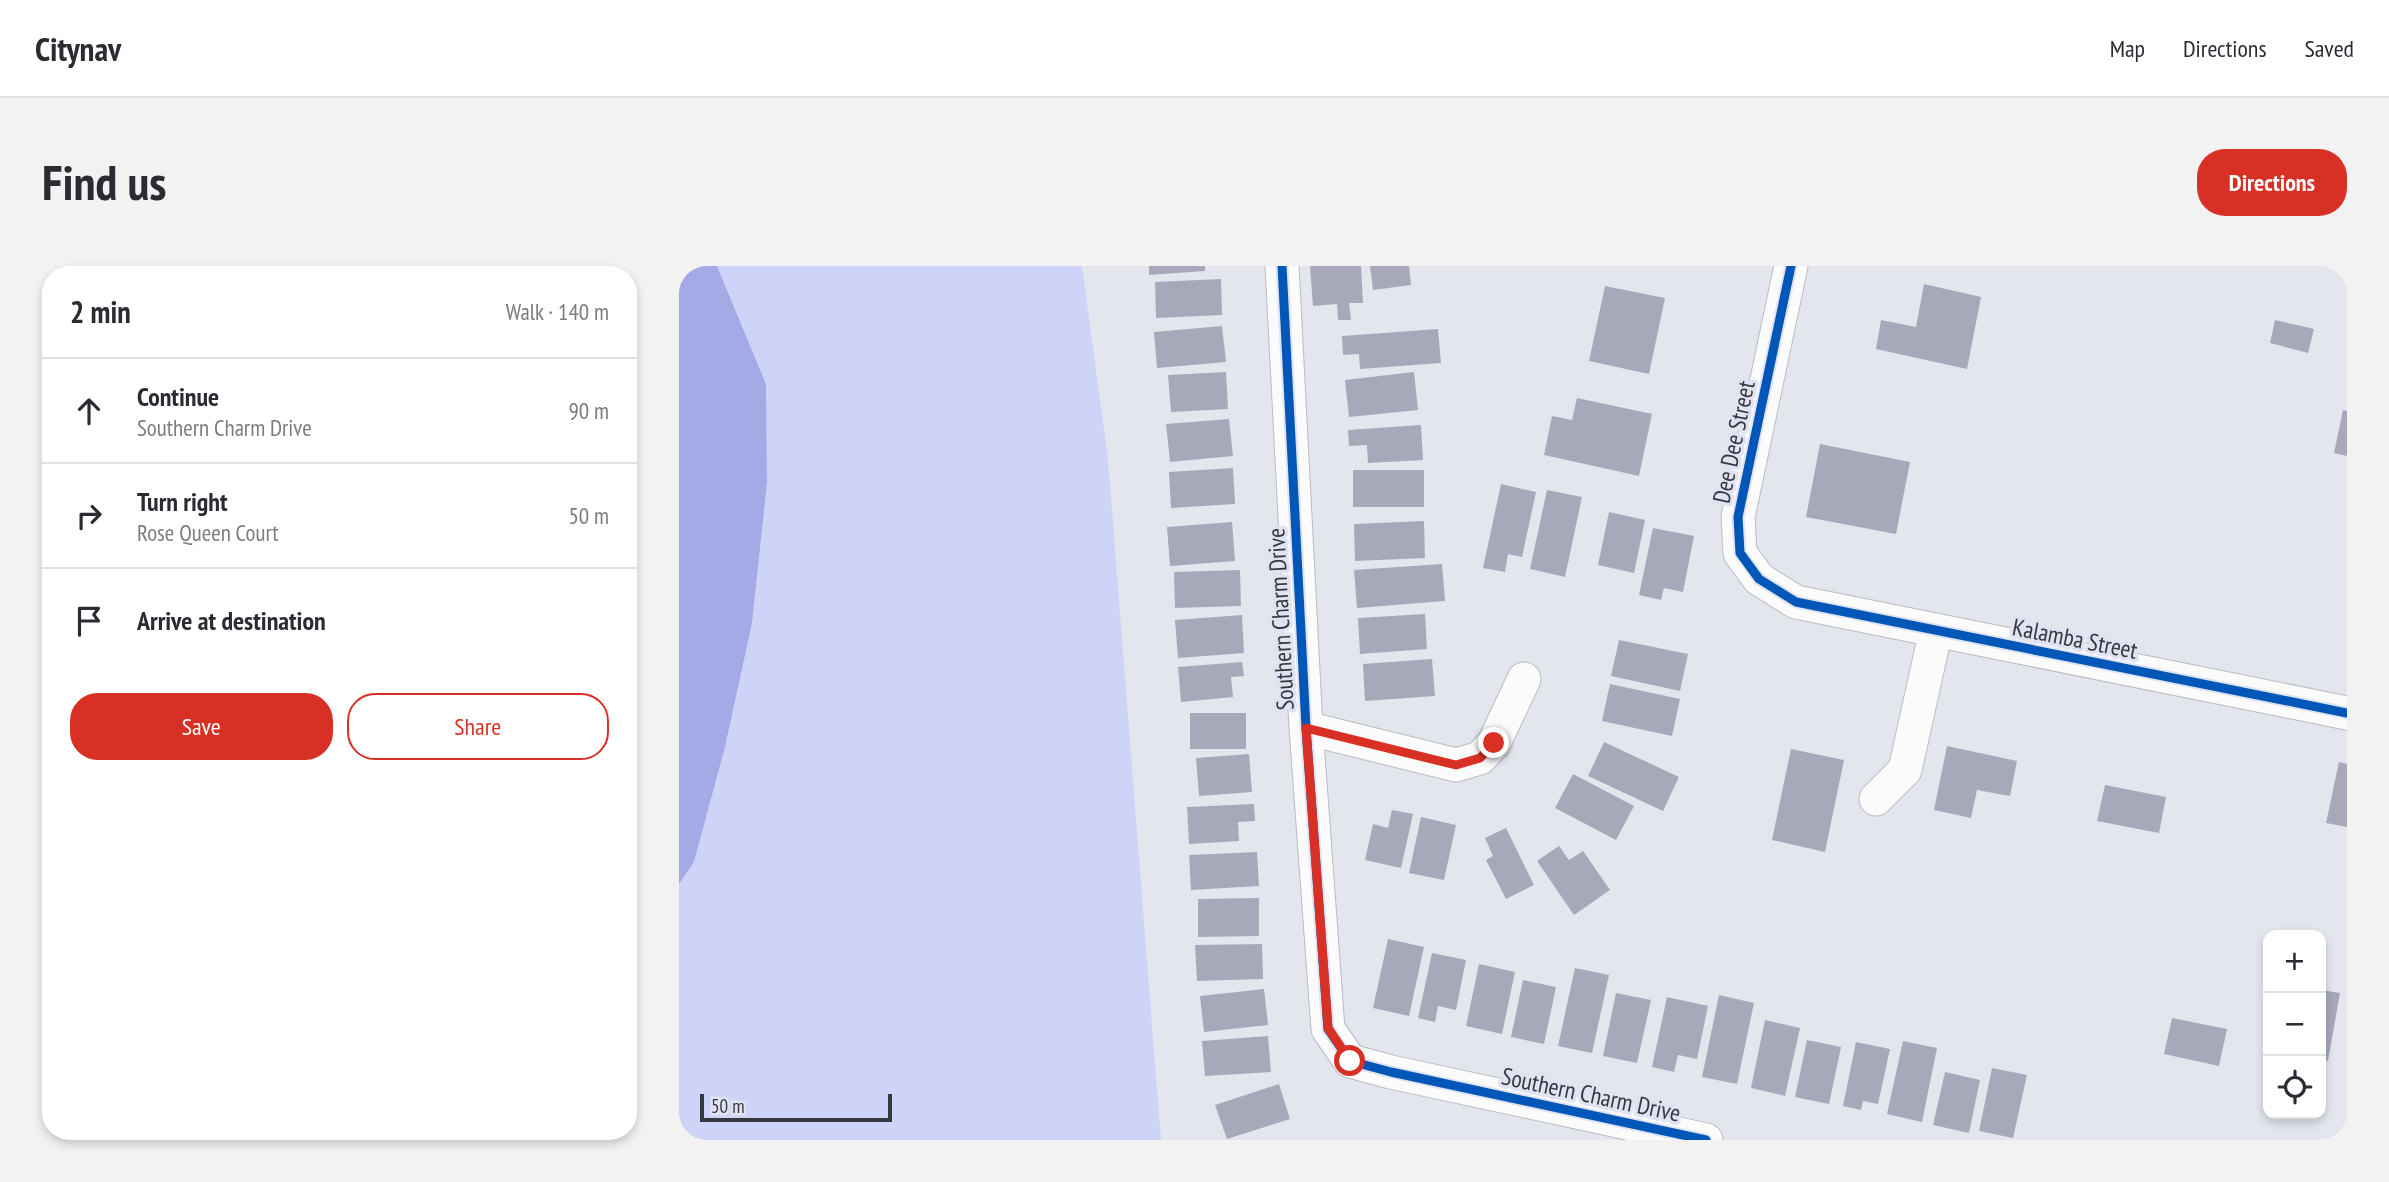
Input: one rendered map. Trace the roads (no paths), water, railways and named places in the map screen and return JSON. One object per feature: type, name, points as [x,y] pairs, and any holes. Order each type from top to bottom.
[{"type":"street","name":"Southern Charm Drive","points":[[1282,266],[1306,728],[1328,1028],[1350,1061],[1578,1127],[1706,1140]]},
{"type":"street","name":"Dee Dee Street","points":[[1791,266],[1738,517],[1740,553],[1759,579],[1796,602]]},
{"type":"street","name":"Kalamba Street","points":[[1796,602],[2347,713]]},
{"type":"street","points":[[1876,799],[1905,770],[1936,630]]},
{"type":"street","points":[[1306,728],[1456,765],[1480,758],[1494,743],[1524,679]]},
{"type":"water","points":[[679,266],[717,266],[766,384],[767,483],[752,623],[725,747],[694,862],[679,884]]}]
